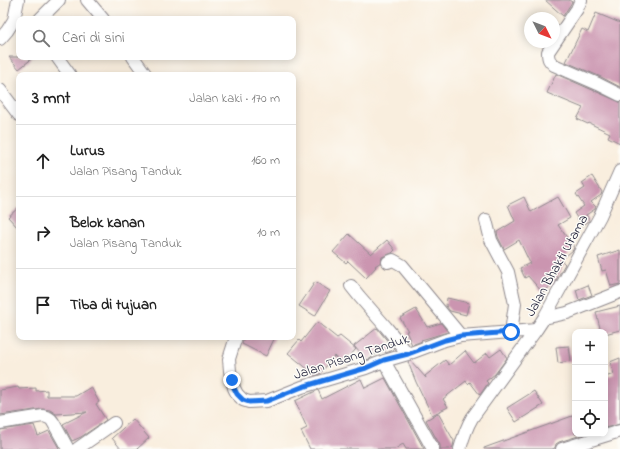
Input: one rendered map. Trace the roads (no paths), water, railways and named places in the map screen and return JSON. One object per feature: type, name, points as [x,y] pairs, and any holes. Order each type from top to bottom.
[{"type":"street","points":[[17,16],[18,0]]},
{"type":"street","points":[[43,16],[60,0]]},
{"type":"street","points":[[87,0],[100,16]]},
{"type":"street","points":[[581,0],[548,52],[548,59],[554,65],[620,95]]},
{"type":"street","points":[[0,39],[16,22]]},
{"type":"street","points":[[59,60],[68,72]]},
{"type":"street","points":[[135,60],[144,72]]},
{"type":"street","points":[[0,90],[16,110]]},
{"type":"street","name":"Jalan Bhakti Utama","points":[[460,449],[466,427],[544,318],[600,216],[619,175]]},
{"type":"street","points":[[486,220],[491,240],[508,272],[515,304],[511,332]]},
{"type":"street","points":[[388,262],[395,261],[402,265],[461,336]]},
{"type":"street","points":[[351,286],[408,354]]},
{"type":"street","points":[[544,318],[567,312],[620,292]]},
{"type":"street","name":"Jalan Pisang Tanduk","points":[[235,340],[229,359],[230,371],[237,394],[243,400],[249,402],[267,401],[302,387],[366,368],[384,360],[408,354],[445,340],[461,336],[536,330]]},
{"type":"street","points":[[384,360],[433,449]]},
{"type":"street","points":[[0,423],[46,416],[52,419],[68,449]]},
{"type":"street","points":[[77,449],[114,423]]},
{"type":"street","points":[[562,449],[581,446],[620,431]]}]
